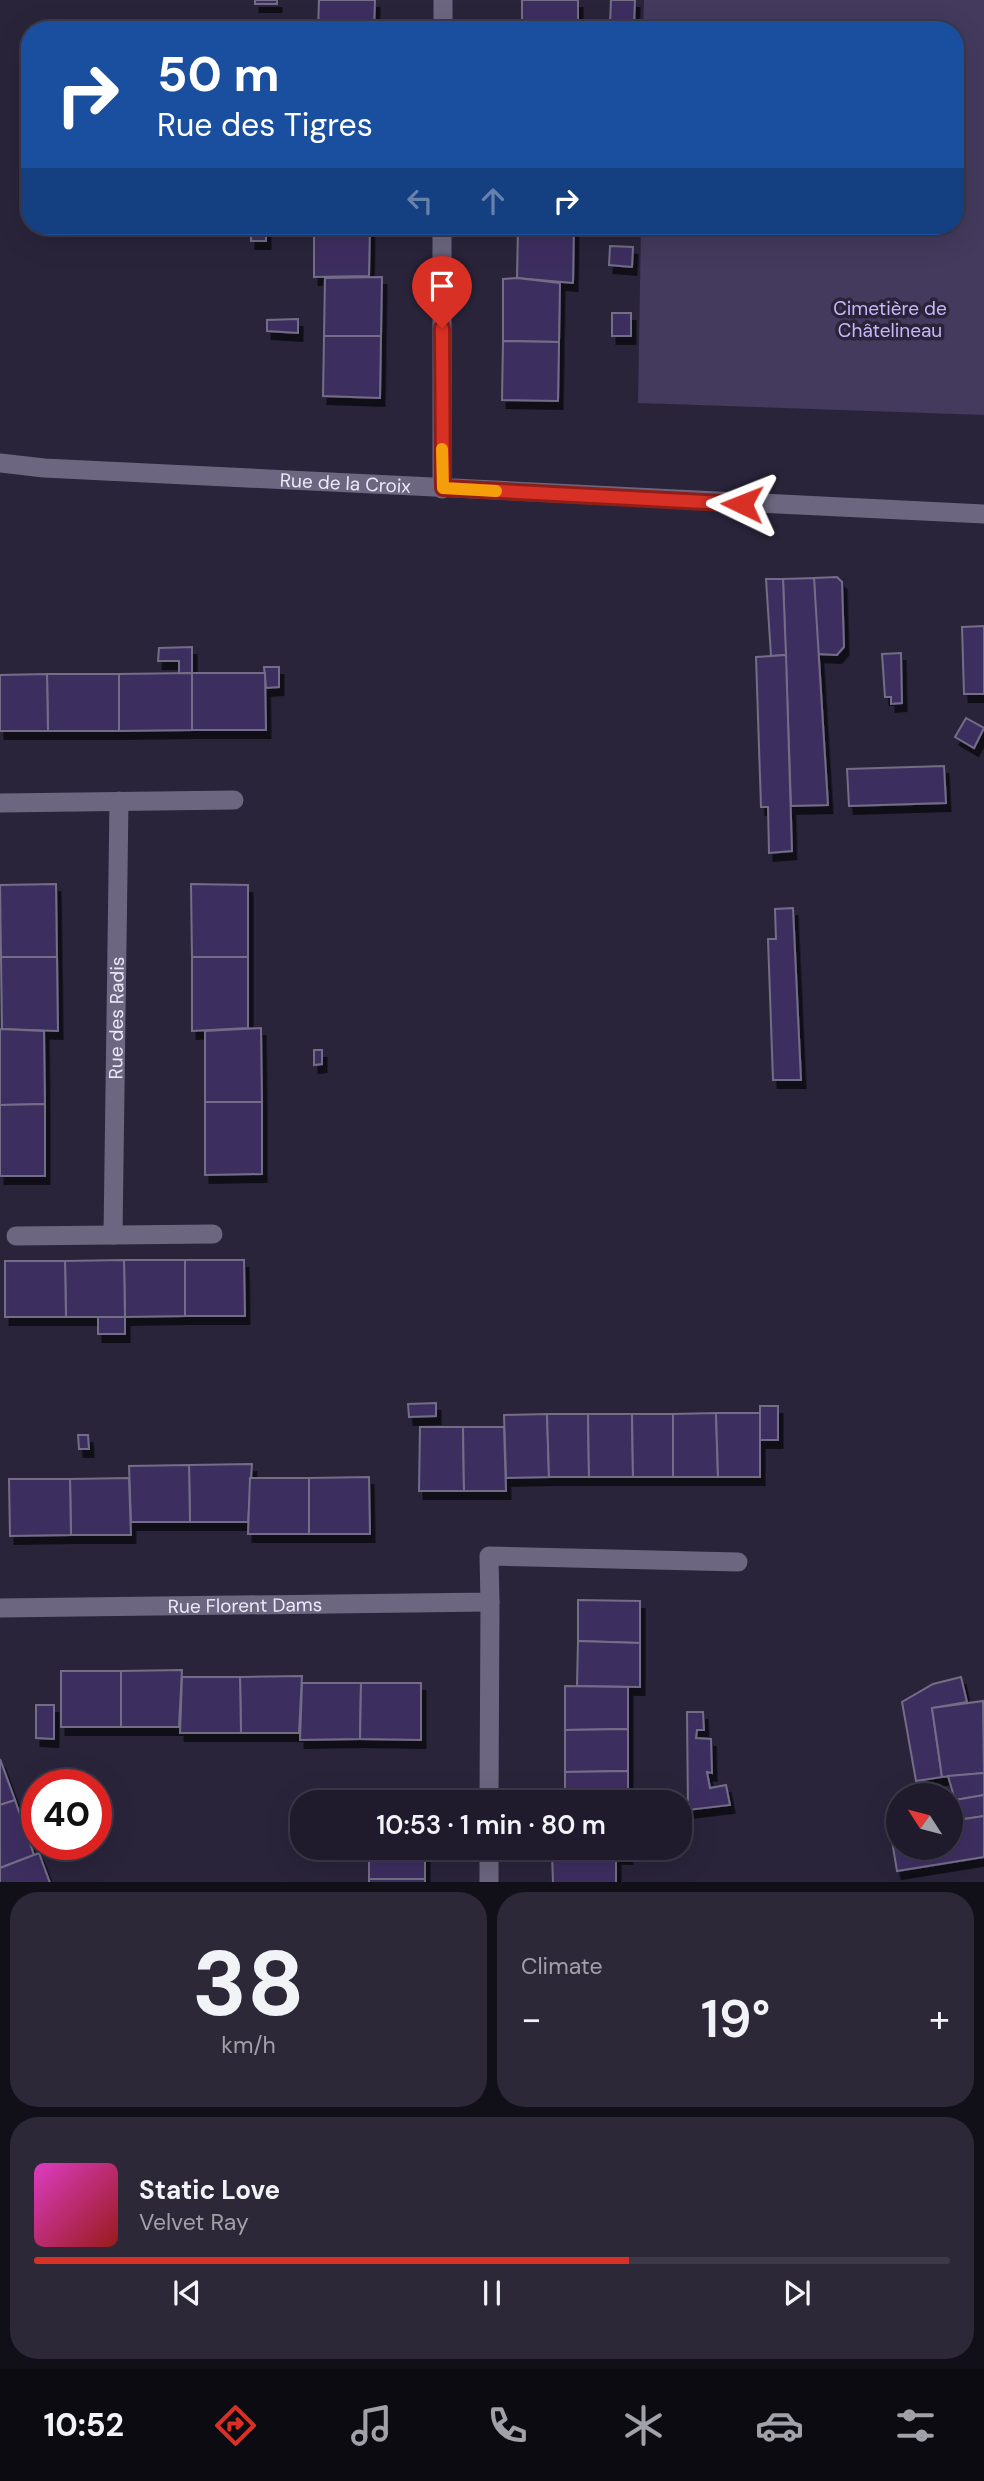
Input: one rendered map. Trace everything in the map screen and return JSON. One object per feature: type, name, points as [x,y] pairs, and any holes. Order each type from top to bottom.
[{"type":"street","points":[[443,0],[443,21]]},
{"type":"street","points":[[442,235],[443,488]]},
{"type":"street","name":"Rue de la Croix","points":[[0,463],[44,468],[984,514]]},
{"type":"street","points":[[0,803],[234,800]]},
{"type":"street","name":"Rue des Radis","points":[[113,1235],[119,801]]},
{"type":"street","points":[[16,1236],[213,1234]]},
{"type":"street","points":[[489,1790],[489,1556],[738,1562]]},
{"type":"street","name":"Rue Florent Dams","points":[[0,1608],[490,1602]]},
{"type":"street","points":[[489,1860],[489,1882]]},
{"type":"green space","name":"Cimetière de Châtelineau","points":[[644,0],[984,0],[984,415],[638,403],[641,235],[964,235],[964,21],[643,21]]},
{"type":"building","points":[[255,0],[277,0],[277,4],[255,4]]},
{"type":"building","points":[[319,0],[375,0],[374,21],[318,21]]},
{"type":"building","points":[[522,0],[578,0],[578,21],[522,21]]},
{"type":"building","points":[[611,0],[635,0],[634,21],[610,21]]},
{"type":"building","points":[[251,235],[266,235],[266,241],[251,241]]},
{"type":"building","points":[[314,235],[370,235],[369,276],[314,277]]},
{"type":"building","points":[[518,235],[574,235],[573,283],[517,278]]},
{"type":"building","points":[[610,246],[633,247],[632,267],[609,265]]},
{"type":"building","points":[[382,277],[381,336],[324,336],[325,278]]},
{"type":"building","points":[[503,279],[560,283],[559,342],[503,341]]},
{"type":"building","points":[[612,313],[631,313],[631,336],[612,336]]},
{"type":"building","points":[[298,319],[298,333],[267,331],[267,320]]},
{"type":"building","points":[[324,336],[381,336],[380,398],[323,396]]},
{"type":"building","points":[[503,341],[559,342],[558,401],[502,400]]},
{"type":"building","points":[[837,577],[842,582],[844,647],[837,655],[817,654],[814,578]]},
{"type":"building","points":[[814,578],[828,805],[791,806],[783,579]]},
{"type":"building","points":[[766,579],[783,579],[786,655],[771,656]]},
{"type":"building","points":[[984,626],[984,694],[964,694],[962,627]]},
{"type":"building","points":[[192,647],[192,673],[179,674],[179,661],[158,661],[159,648]]},
{"type":"building","points":[[901,653],[902,703],[891,704],[891,697],[885,697],[882,654]]},
{"type":"building","points":[[786,655],[792,851],[769,853],[768,807],[761,807],[756,657]]},
{"type":"building","points":[[264,667],[279,667],[279,687],[266,688]]},
{"type":"building","points":[[192,673],[265,673],[266,730],[192,730]]},
{"type":"building","points":[[192,673],[192,730],[119,731],[119,674]]},
{"type":"building","points":[[47,674],[119,674],[119,731],[48,731]]},
{"type":"building","points":[[47,674],[48,731],[0,731],[0,675]]},
{"type":"building","points":[[966,718],[984,728],[974,748],[955,737]]},
{"type":"building","points":[[944,766],[946,803],[849,806],[847,769]]},
{"type":"building","points":[[56,884],[57,957],[1,957],[0,885]]},
{"type":"building","points":[[191,884],[248,885],[248,957],[192,957]]},
{"type":"building","points":[[793,908],[801,1080],[773,1080],[768,939],[776,939],[775,909]]},
{"type":"building","points":[[1,957],[57,957],[58,1031],[2,1029]]},
{"type":"building","points":[[192,957],[248,957],[248,1028],[192,1031]]},
{"type":"building","points":[[261,1028],[262,1102],[205,1102],[205,1031]]},
{"type":"building","points":[[0,1029],[44,1031],[45,1104],[0,1105]]},
{"type":"building","points":[[314,1050],[322,1050],[322,1064],[314,1065]]},
{"type":"building","points":[[205,1102],[262,1102],[262,1174],[205,1175]]},
{"type":"building","points":[[45,1104],[45,1176],[0,1176],[0,1105]]},
{"type":"building","points":[[124,1260],[185,1260],[185,1316],[125,1317]]},
{"type":"building","points":[[124,1260],[125,1317],[66,1317],[65,1261]]},
{"type":"building","points":[[185,1260],[244,1260],[245,1316],[185,1316]]},
{"type":"building","points":[[5,1261],[65,1261],[66,1317],[5,1317]]},
{"type":"building","points":[[98,1317],[125,1317],[125,1334],[98,1334]]},
{"type":"building","points":[[436,1403],[436,1416],[409,1417],[408,1404]]},
{"type":"building","points":[[760,1406],[778,1406],[778,1440],[760,1440]]},
{"type":"building","points":[[716,1413],[718,1477],[673,1477],[673,1414]]},
{"type":"building","points":[[716,1413],[760,1413],[760,1477],[718,1477]]},
{"type":"building","points":[[547,1414],[549,1477],[506,1478],[504,1415]]},
{"type":"building","points":[[547,1414],[588,1414],[589,1477],[549,1477]]},
{"type":"building","points":[[588,1414],[632,1414],[633,1477],[589,1477]]},
{"type":"building","points":[[632,1414],[673,1414],[673,1477],[633,1477]]},
{"type":"building","points":[[420,1427],[463,1427],[464,1491],[419,1491]]},
{"type":"building","points":[[463,1427],[504,1427],[506,1491],[464,1491]]},
{"type":"building","points":[[78,1435],[88,1435],[89,1449],[79,1449]]},
{"type":"building","points":[[252,1464],[248,1522],[190,1522],[189,1465]]},
{"type":"building","points":[[189,1465],[190,1522],[131,1522],[129,1466]]},
{"type":"building","points":[[369,1477],[370,1534],[309,1534],[309,1478]]},
{"type":"building","points":[[129,1478],[131,1535],[71,1535],[70,1479]]},
{"type":"building","points":[[250,1478],[309,1478],[309,1534],[248,1534]]},
{"type":"building","points":[[9,1479],[70,1479],[71,1535],[10,1536]]},
{"type":"building","points":[[578,1600],[640,1601],[640,1643],[578,1641]]},
{"type":"building","points":[[578,1641],[640,1643],[640,1687],[577,1686]]},
{"type":"building","points":[[182,1670],[179,1727],[121,1727],[121,1671]]},
{"type":"building","points":[[61,1671],[121,1671],[121,1727],[61,1727]]},
{"type":"building","points":[[302,1676],[299,1733],[241,1733],[240,1677]]},
{"type":"building","points":[[182,1677],[240,1677],[241,1733],[180,1733]]},
{"type":"building","points":[[961,1677],[967,1702],[932,1708],[942,1777],[916,1781],[902,1702],[933,1684]]},
{"type":"building","points":[[302,1683],[361,1683],[360,1739],[300,1740]]},
{"type":"building","points":[[361,1683],[421,1683],[421,1740],[360,1739]]},
{"type":"building","points":[[565,1686],[628,1687],[628,1729],[565,1730]]},
{"type":"building","points":[[983,1701],[984,1773],[942,1777],[932,1708]]},
{"type":"building","points":[[36,1705],[54,1705],[54,1739],[36,1738]]},
{"type":"building","points":[[687,1712],[703,1712],[704,1730],[697,1730],[696,1738],[711,1739],[712,1773],[707,1772],[710,1788],[726,1785],[730,1805],[692,1810],[692,1790],[688,1790]]},
{"type":"building","points":[[628,1729],[628,1771],[565,1772],[565,1730]]},
{"type":"building","points":[[0,1759],[15,1800],[0,1805]]},
{"type":"building","points":[[628,1771],[628,1790],[565,1790],[565,1772]]},
{"type":"building","points":[[984,1773],[984,1795],[963,1799],[963,1783],[950,1783],[948,1776]]},
{"type":"building","points":[[984,1795],[984,1816],[963,1819],[963,1799]]},
{"type":"building","points":[[15,1800],[21,1817],[21,1860],[0,1868],[0,1805]]},
{"type":"building","points":[[984,1816],[984,1857],[897,1871],[895,1860],[963,1860],[963,1819]]},
{"type":"building","points":[[21,1860],[42,1860],[50,1882],[0,1882],[0,1868]]},
{"type":"building","points":[[369,1860],[425,1860],[425,1879],[369,1879]]},
{"type":"building","points":[[552,1860],[616,1860],[616,1882],[553,1882]]},
{"type":"building","points":[[369,1879],[425,1879],[425,1882],[369,1882]]},
{"type":"slow traffic","points":[[442,449],[443,488],[496,491]]},
{"type":"route","points":[[442,328],[443,488],[742,504]]}]
